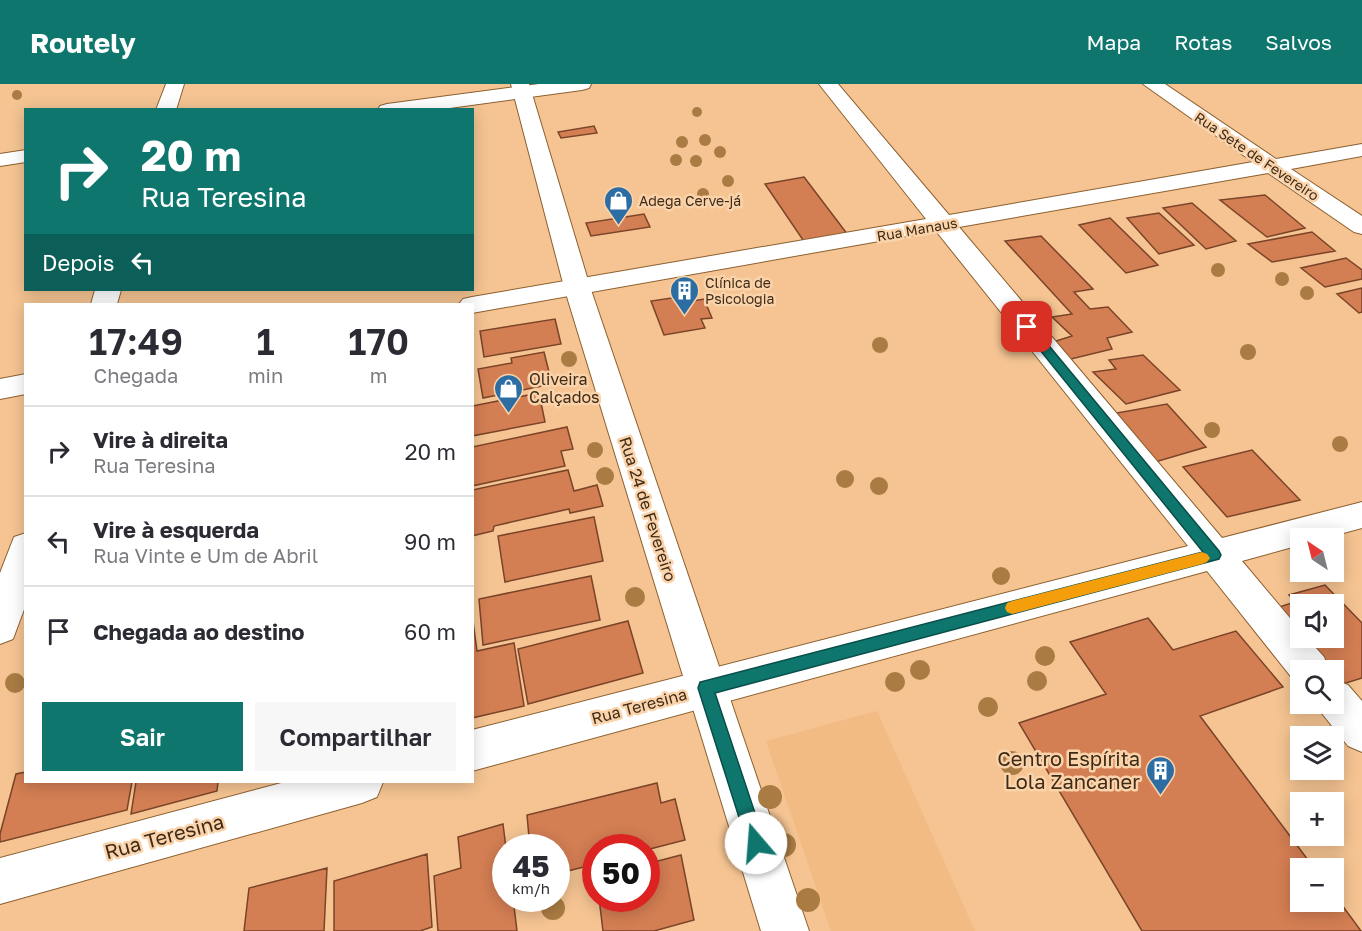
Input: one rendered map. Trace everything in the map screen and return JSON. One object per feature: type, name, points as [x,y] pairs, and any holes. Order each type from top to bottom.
[{"type":"street","points":[[167,108],[174,84]]},
{"type":"street","points":[[399,108],[521,88],[582,84]]},
{"type":"street","points":[[828,84],[1303,660]]},
{"type":"street","name":"Rua Sete de Fevereiro","points":[[1152,84],[1362,227]]},
{"type":"street","name":"Rua 24 de Fevereiro","points":[[521,88],[577,287],[784,931]]},
{"type":"street","name":"Rua Manaus","points":[[474,305],[943,225],[1362,150]]},
{"type":"street","points":[[0,160],[24,156]]},
{"type":"street","points":[[0,389],[24,384]]},
{"type":"street","name":"Rua Teresina","points":[[474,750],[1362,515]]},
{"type":"street","points":[[0,627],[24,553]]},
{"type":"street","points":[[1344,710],[1362,732]]},
{"type":"street","name":"Rua Teresina","points":[[0,881],[358,783]]},
{"type":"shaded area","points":[[877,711],[975,931],[831,931],[766,741]]},
{"type":"building","points":[[594,126],[597,133],[561,138],[558,132]]},
{"type":"building","points":[[804,177],[848,235],[805,243],[765,184]]},
{"type":"building","points":[[1265,195],[1305,228],[1267,237],[1220,200]]},
{"type":"building","points":[[1192,203],[1236,241],[1206,249],[1163,208]]},
{"type":"building","points":[[1159,213],[1194,245],[1159,254],[1127,218]]},
{"type":"building","name":"Adega Cerve-já","points":[[644,214],[650,227],[591,236],[586,223]]},
{"type":"building","points":[[1110,218],[1158,265],[1126,273],[1079,225]]},
{"type":"building","points":[[1312,232],[1335,251],[1272,262],[1248,244]]},
{"type":"building","points":[[1041,236],[1093,289],[1074,292],[1090,309],[1108,307],[1132,332],[1107,338],[1112,349],[1063,361],[1050,343],[1072,336],[1052,317],[1072,314],[1005,241]]},
{"type":"building","points":[[1346,258],[1362,270],[1362,279],[1325,287],[1301,268]]},
{"type":"building","points":[[1362,288],[1362,312],[1359,313],[1337,294]]},
{"type":"building","name":"Clínica de Psicologia","points":[[685,296],[687,302],[704,299],[712,318],[701,319],[705,328],[664,335],[651,301]]},
{"type":"building","points":[[555,319],[561,344],[484,357],[480,331]]},
{"type":"building","points":[[544,352],[552,384],[483,398],[478,369],[512,363],[511,358]]},
{"type":"building","points":[[1143,355],[1180,390],[1126,404],[1093,372],[1116,369],[1109,360]]},
{"type":"building","name":"Oliveira Calçados","points":[[539,393],[545,422],[474,436],[474,406]]},
{"type":"building","points":[[1167,404],[1206,447],[1145,465],[1106,415]]},
{"type":"building","points":[[567,427],[573,449],[561,451],[565,466],[474,486],[474,447]]},
{"type":"building","points":[[1252,450],[1300,500],[1227,517],[1183,467]]},
{"type":"building","points":[[568,470],[574,491],[597,485],[603,506],[570,513],[569,509],[494,526],[493,531],[474,536],[474,490]]},
{"type":"building","points":[[594,517],[603,561],[505,582],[498,536]]},
{"type":"building","points":[[591,576],[600,620],[483,645],[479,599]]},
{"type":"building","points":[[1325,585],[1334,594],[1293,594]]},
{"type":"building","points":[[1290,604],[1290,624],[1276,608]]},
{"type":"building","points":[[1344,605],[1362,623],[1362,678],[1344,684],[1344,660],[1322,660],[1311,648],[1344,648]]},
{"type":"building","name":"Centro Espírita Lola Zancaner","points":[[1148,618],[1173,650],[1236,631],[1283,687],[1200,716],[1290,836],[1290,846],[1298,846],[1306,858],[1290,858],[1290,912],[1344,912],[1344,908],[1361,931],[1142,931],[1019,723],[1106,694],[1070,642]]},
{"type":"building","points":[[628,621],[643,673],[528,704],[518,649]]},
{"type":"building","points":[[474,629],[477,651],[514,643],[524,706],[474,718]]},
{"type":"building","points":[[24,772],[24,783],[132,783],[127,810],[0,842],[0,834],[16,774]]},
{"type":"building","points":[[136,783],[218,783],[217,791],[131,814]]},
{"type":"building","points":[[657,783],[661,803],[675,799],[685,840],[660,846],[660,834],[582,834],[582,868],[570,870],[570,834],[529,834],[527,815]]},
{"type":"building","points":[[503,824],[504,834],[492,834],[492,912],[515,912],[517,931],[438,931],[434,876],[461,868],[458,837]]},
{"type":"building","points":[[427,854],[432,927],[420,931],[334,931],[334,881]]},
{"type":"building","points":[[681,855],[694,920],[654,931],[603,931],[601,912],[660,912],[660,860]]},
{"type":"building","points":[[327,868],[324,931],[244,931],[249,888]]},
{"type":"slow traffic","points":[[1012,608],[1202,558]]},
{"type":"place","name":"Adega Cerve-já","points":[[618,226]]},
{"type":"place","name":"Clínica de Psicologia","points":[[684,316]]},
{"type":"place","name":"Oliveira Calçados","points":[[508,414]]},
{"type":"place","name":"Centro Espírita Lola Zancaner","points":[[1161,796]]},
{"type":"route","points":[[756,843],[706,688],[1214,555],[1027,327]]}]
